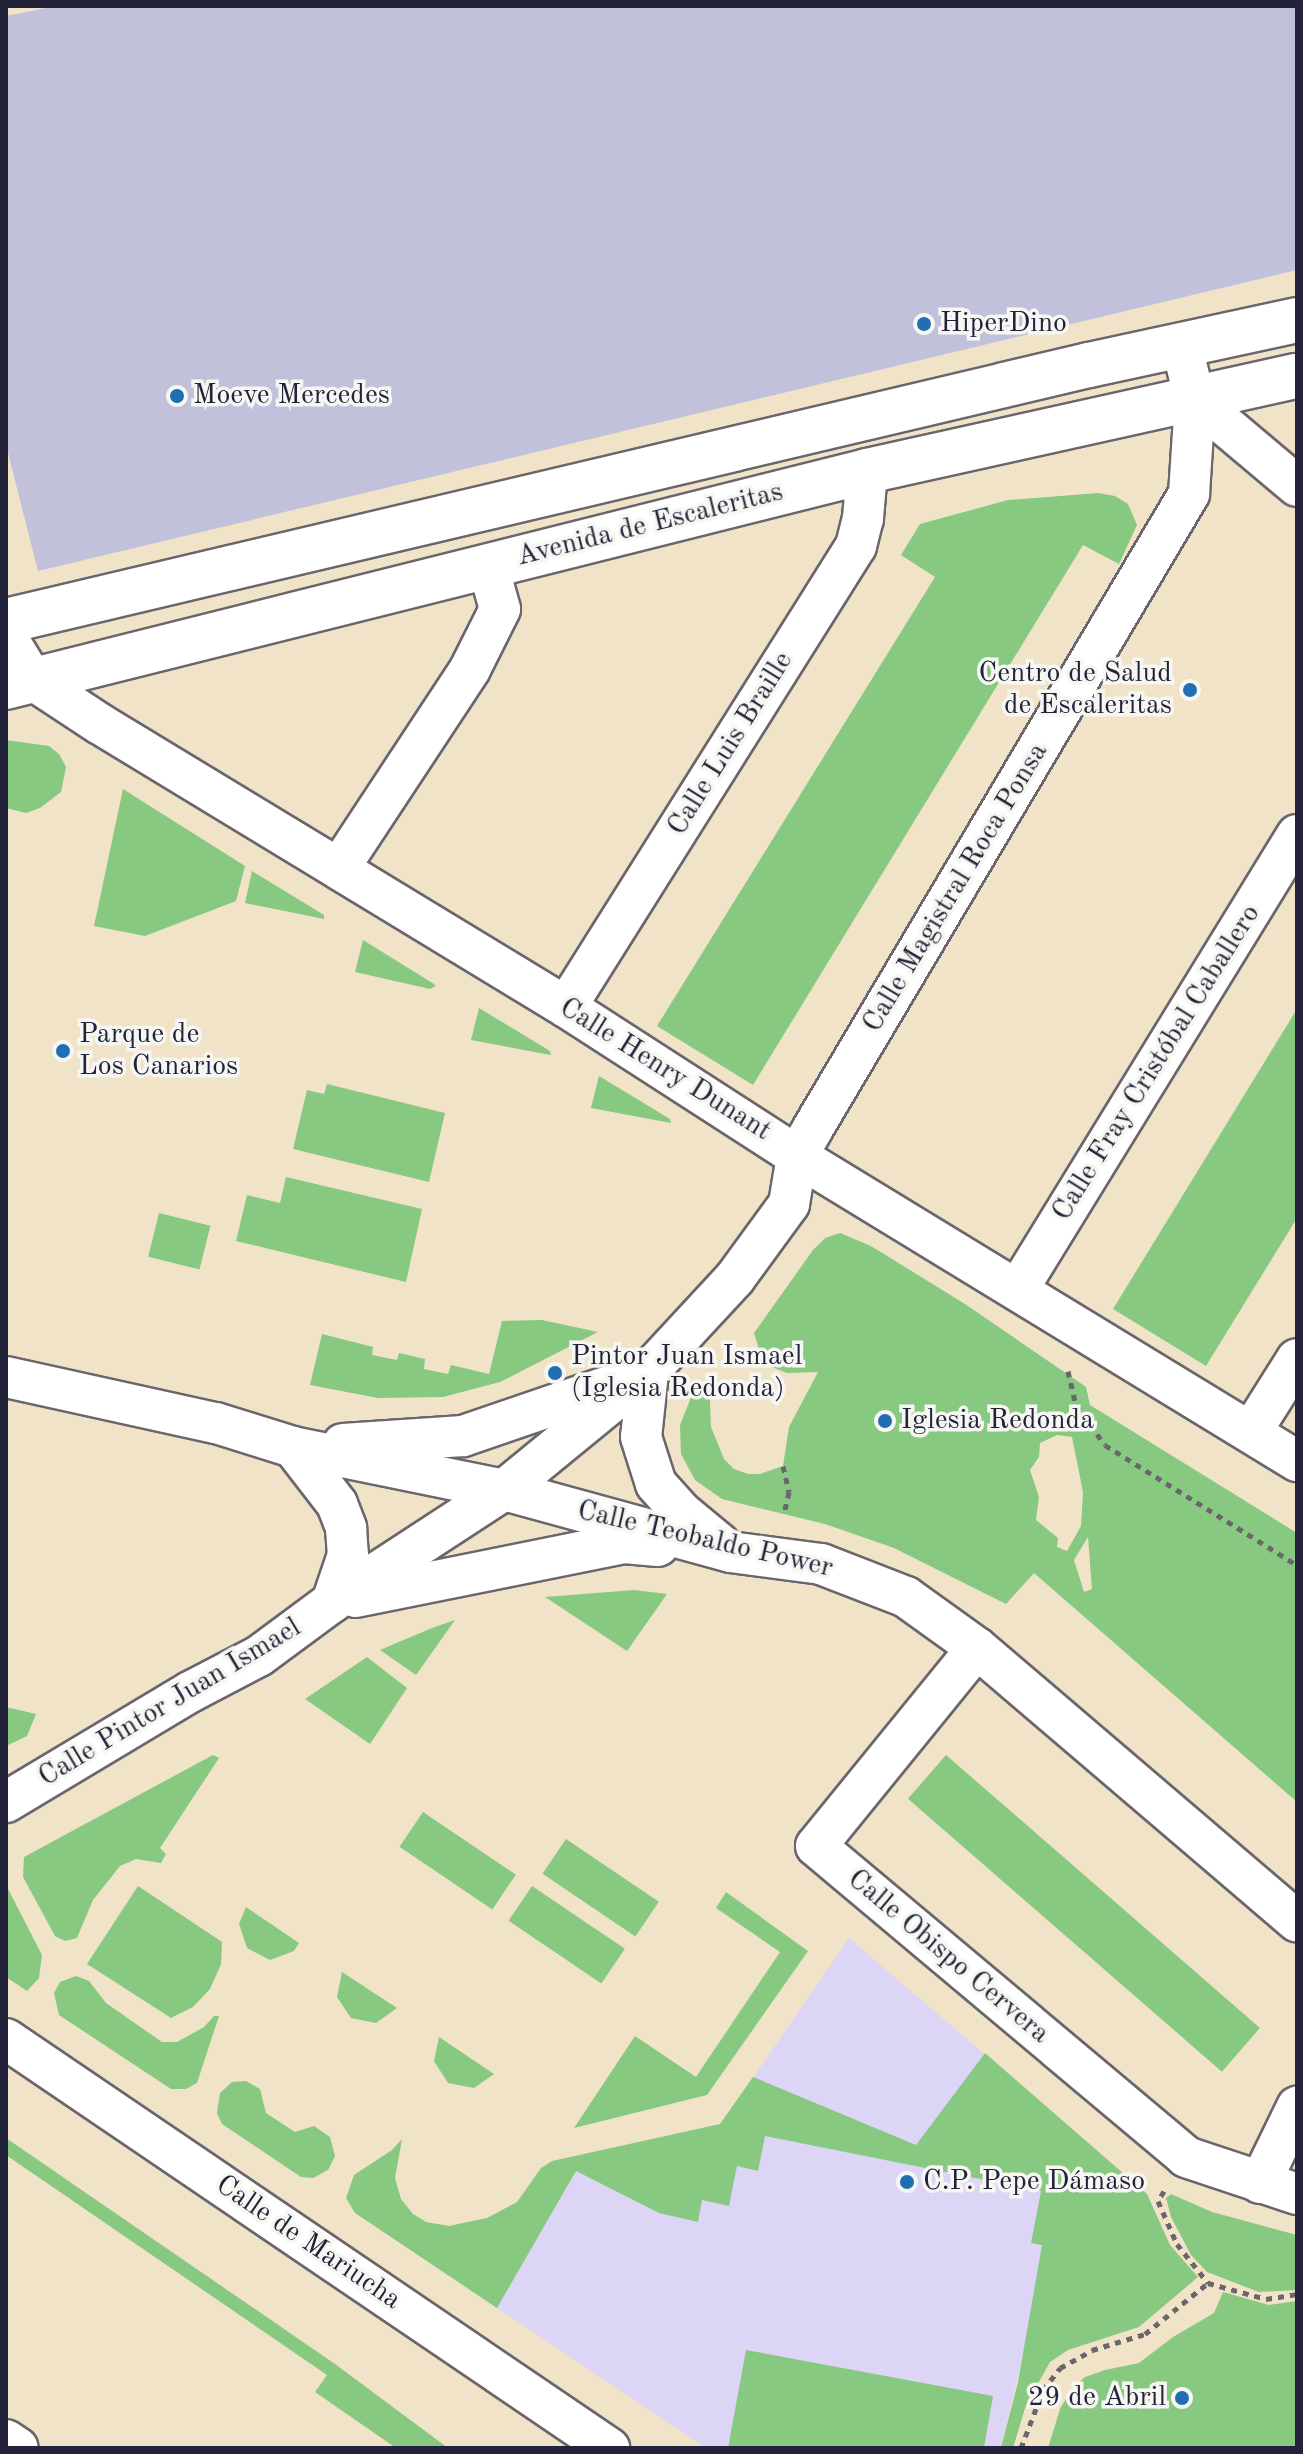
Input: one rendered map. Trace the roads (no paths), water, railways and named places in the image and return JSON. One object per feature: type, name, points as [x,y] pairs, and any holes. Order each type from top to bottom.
[{"type":"street","name":"Avenida de Escaleritas","points":[[6,621],[1089,365],[1297,320]]},
{"type":"street","name":"Calle Magistral Roca Ponsa","points":[[797,1156],[1189,494],[1195,400],[1182,347]]},
{"type":"street","name":"Avenida de Escaleritas","points":[[20,684],[867,471],[1297,376]]},
{"type":"street","points":[[1195,400],[1297,486]]},
{"type":"street","name":"Calle Luis Braille","points":[[566,1007],[856,546],[863,518],[867,471]]},
{"type":"street","points":[[339,868],[470,669],[500,609],[488,566]]},
{"type":"street","points":[[6,636],[20,684]]},
{"type":"street","name":"Calle Henry Dunant","points":[[20,684],[339,868],[566,1007],[797,1156],[1297,1461]]},
{"type":"street","name":"Calle Fray Cristóbal Caballero","points":[[1018,1289],[1297,835]]},
{"type":"street","name":"Calle Pintor Juan Ismael","points":[[6,1802],[190,1692],[259,1656],[332,1602],[504,1490],[648,1372],[735,1278],[789,1204],[797,1156]]},
{"type":"street","points":[[1251,1432],[1297,1359]]},
{"type":"street","points":[[648,1372],[641,1437],[656,1484],[680,1511],[730,1552]]},
{"type":"street","name":"Calle Pintor Juan Ismael","points":[[293,1447],[463,1436],[648,1372]]},
{"type":"street","name":"Calle Teobaldo Power","points":[[6,1377],[216,1423],[293,1447],[504,1490],[730,1552],[821,1564],[906,1597],[977,1648],[1297,1921]]},
{"type":"street","name":"Calle Pintor Juan Ismael","points":[[293,1447],[337,1504],[346,1528],[348,1555],[332,1602]]},
{"type":"street","name":"Calle Pintor Juan Ismael","points":[[332,1602],[624,1543],[730,1552]]},
{"type":"street","name":"Calle Obispo Cervera","points":[[977,1648],[816,1846],[1186,2157],[1278,2188]]},
{"type":"street","name":"Calle de Mariucha","points":[[6,2039],[609,2448]]},
{"type":"street","points":[[1278,2188],[1297,2107]]},
{"type":"street","points":[[6,2440],[18,2448]]},
{"type":"place","name":"HiperDino","points":[[924,324]]},
{"type":"place","name":"Moeve Mercedes","points":[[177,396]]},
{"type":"place","name":"Centro de Salud de Escaleritas","points":[[1190,690]]},
{"type":"place","name":"Parque de Los Canarios","points":[[63,1051]]},
{"type":"place","name":"Pintor Juan Ismael (Iglesia Redonda)","points":[[555,1373]]},
{"type":"place","name":"Iglesia Redonda","points":[[885,1421]]},
{"type":"place","name":"C.P. Pepe Dámaso","points":[[907,2182]]},
{"type":"place","name":"29 de Abril","points":[[1182,2398]]}]
